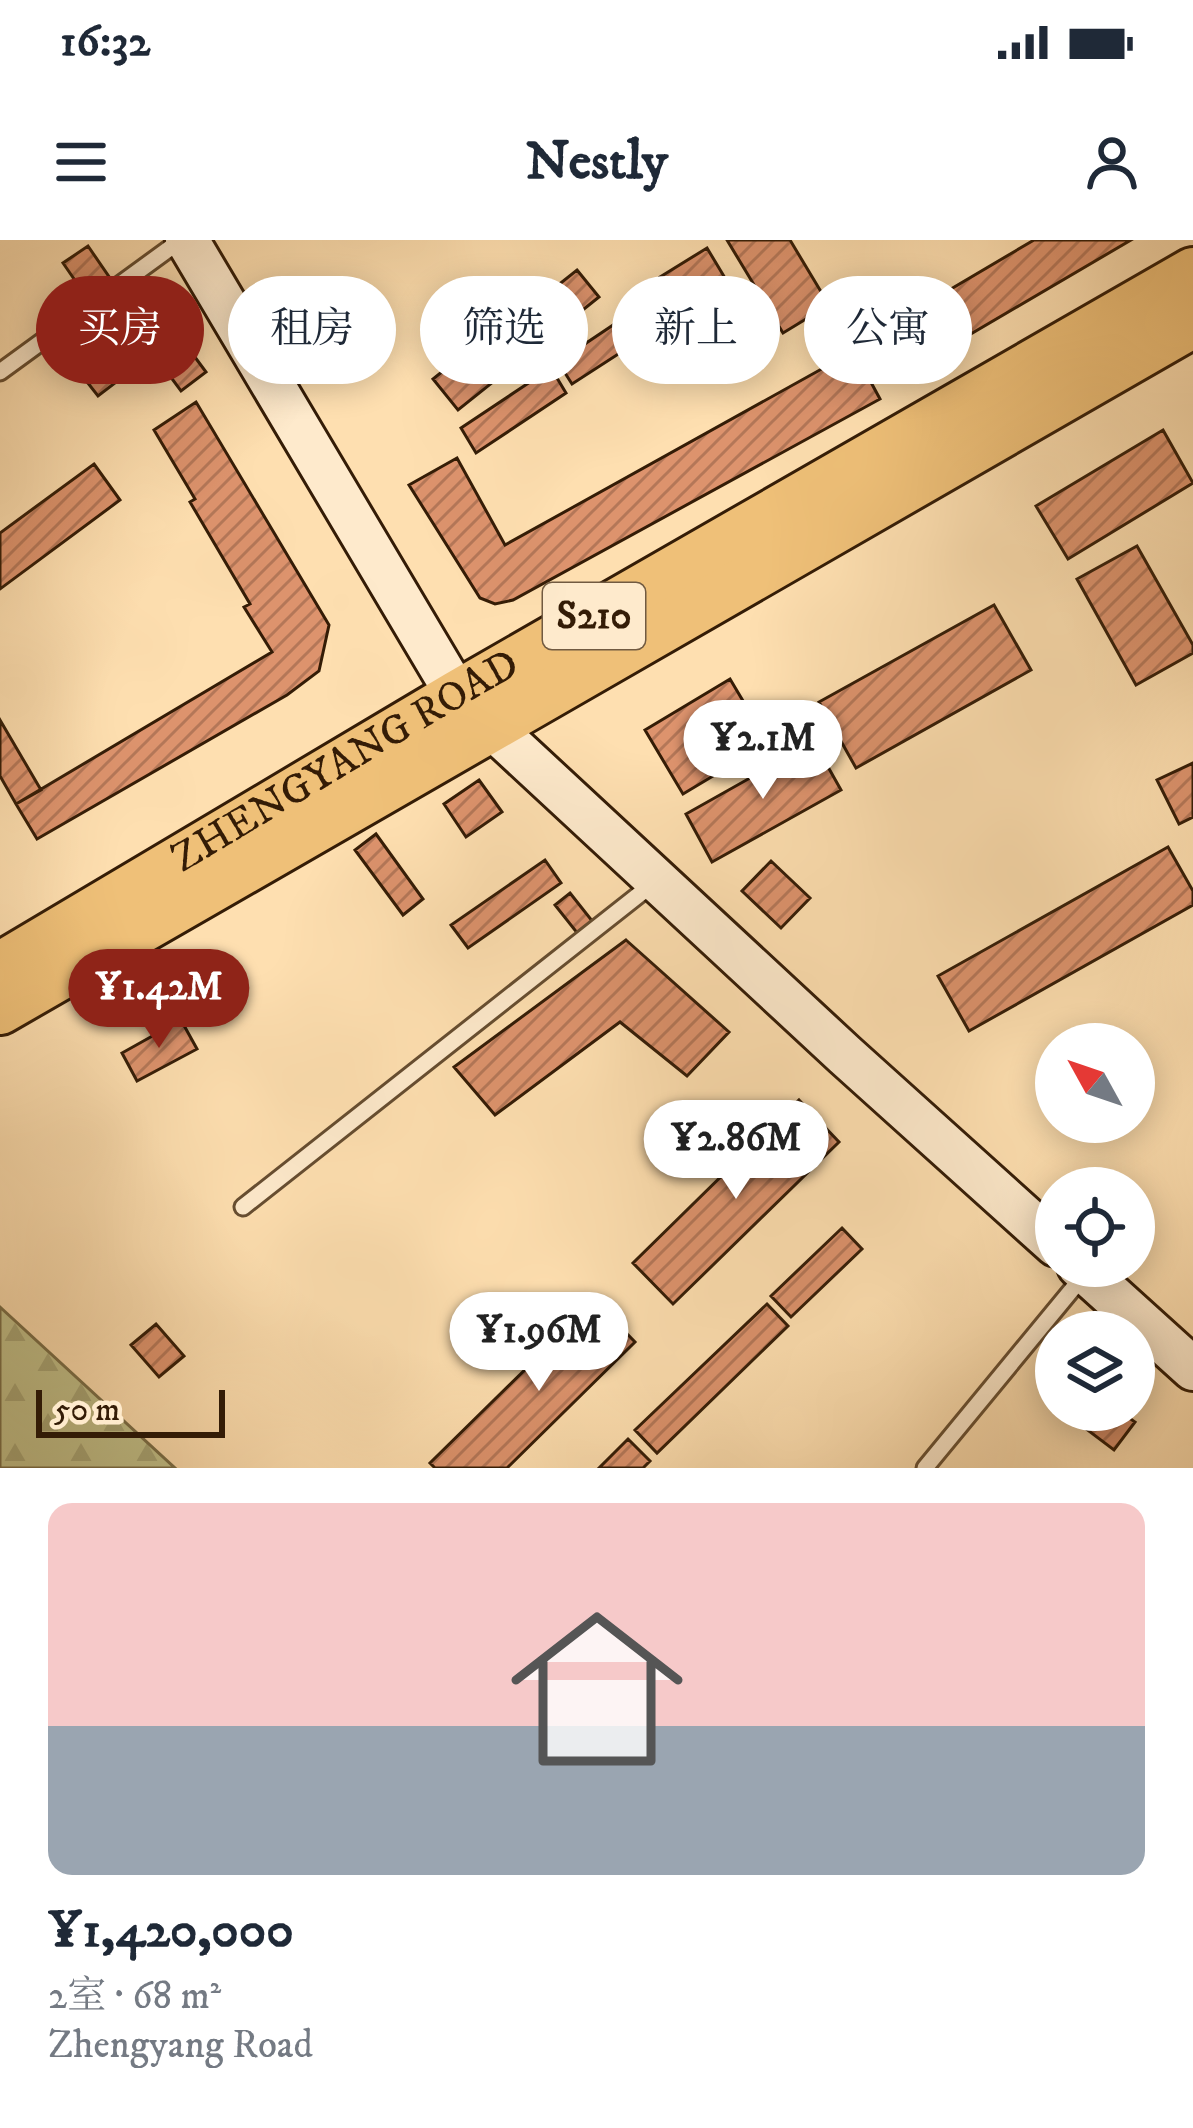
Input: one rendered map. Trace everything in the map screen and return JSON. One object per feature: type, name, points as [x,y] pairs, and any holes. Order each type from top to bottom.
[{"type":"main road","name":"ZHENGYANG ROAD","points":[[0,1010],[474,711],[1193,272]]},
{"type":"main road","name":"ZHENGYANG ROAD","points":[[0,967],[1193,323]]},
{"type":"street","points":[[184,240],[474,711],[1035,1225]]},
{"type":"street","points":[[1103,1287],[1193,1369]]},
{"type":"lane","points":[[0,371],[184,240]]},
{"type":"lane","points":[[243,1207],[657,880]]},
{"type":"lane","points":[[925,1468],[1055,1287]]},
{"type":"green space","points":[[0,1307],[175,1468],[0,1468]]},
{"type":"building","points":[[727,240],[790,240],[812,276],[804,276],[804,320],[783,333],[780,276],[749,276]]},
{"type":"building","points":[[1034,240],[1131,240],[972,333],[972,277]]},
{"type":"building","points":[[88,246],[109,276],[72,276],[63,263]]},
{"type":"building","points":[[707,248],[724,276],[662,276]]},
{"type":"building","points":[[588,284],[599,297],[588,306]]},
{"type":"building","points":[[612,326],[612,358],[588,374],[588,342]]},
{"type":"building","points":[[804,379],[804,384],[872,384],[880,399],[513,600],[495,604],[480,598],[409,485],[457,458],[505,545]]},
{"type":"building","points":[[89,384],[114,384],[98,396]]},
{"type":"building","points":[[437,384],[490,384],[458,410]]},
{"type":"building","points":[[527,384],[561,384],[566,393],[476,453],[461,428]]},
{"type":"building","points":[[196,402],[329,625],[319,671],[287,695],[37,839],[16,804],[272,652],[244,607],[250,604],[190,502],[195,499],[154,430]]},
{"type":"building","points":[[1163,430],[1193,483],[1068,559],[1036,506]]},
{"type":"building","points":[[94,464],[120,500],[0,589],[0,533]]},
{"type":"building","points":[[1137,546],[1193,645],[1193,653],[1136,685],[1077,579]]},
{"type":"building","points":[[994,605],[1031,670],[856,768],[819,702]]},
{"type":"building","points":[[730,679],[768,743],[683,794],[645,730]]},
{"type":"building","points":[[0,720],[41,790],[16,804],[0,776]]},
{"type":"building","points":[[814,742],[841,790],[712,862],[686,814]]},
{"type":"building","points":[[1193,763],[1193,817],[1179,824],[1157,780]]},
{"type":"building","points":[[479,780],[502,812],[466,837],[444,804]]},
{"type":"building","points":[[376,834],[423,899],[403,915],[355,850]]},
{"type":"building","points":[[1168,847],[1193,891],[1193,905],[969,1031],[938,976]]},
{"type":"building","points":[[545,860],[561,883],[468,948],[451,925]]},
{"type":"building","points":[[771,861],[810,898],[781,928],[742,891]]},
{"type":"building","points":[[570,893],[593,922],[578,934],[555,905]]},
{"type":"building","points":[[626,940],[729,1032],[687,1076],[620,1022],[495,1115],[454,1067]]},
{"type":"building","points":[[181,1020],[197,1049],[137,1081],[122,1053]]},
{"type":"building","points":[[799,1100],[839,1142],[673,1304],[633,1263]]},
{"type":"building","points":[[842,1228],[862,1249],[791,1317],[771,1296]]},
{"type":"building","points":[[595,1301],[635,1342],[507,1468],[435,1468],[430,1463]]},
{"type":"building","points":[[767,1304],[788,1326],[657,1453],[635,1430]]},
{"type":"building","points":[[156,1324],[184,1356],[159,1377],[131,1345]]},
{"type":"building","points":[[1089,1431],[1128,1431],[1114,1450]]},
{"type":"building","points":[[628,1439],[650,1461],[643,1468],[599,1468]]}]
